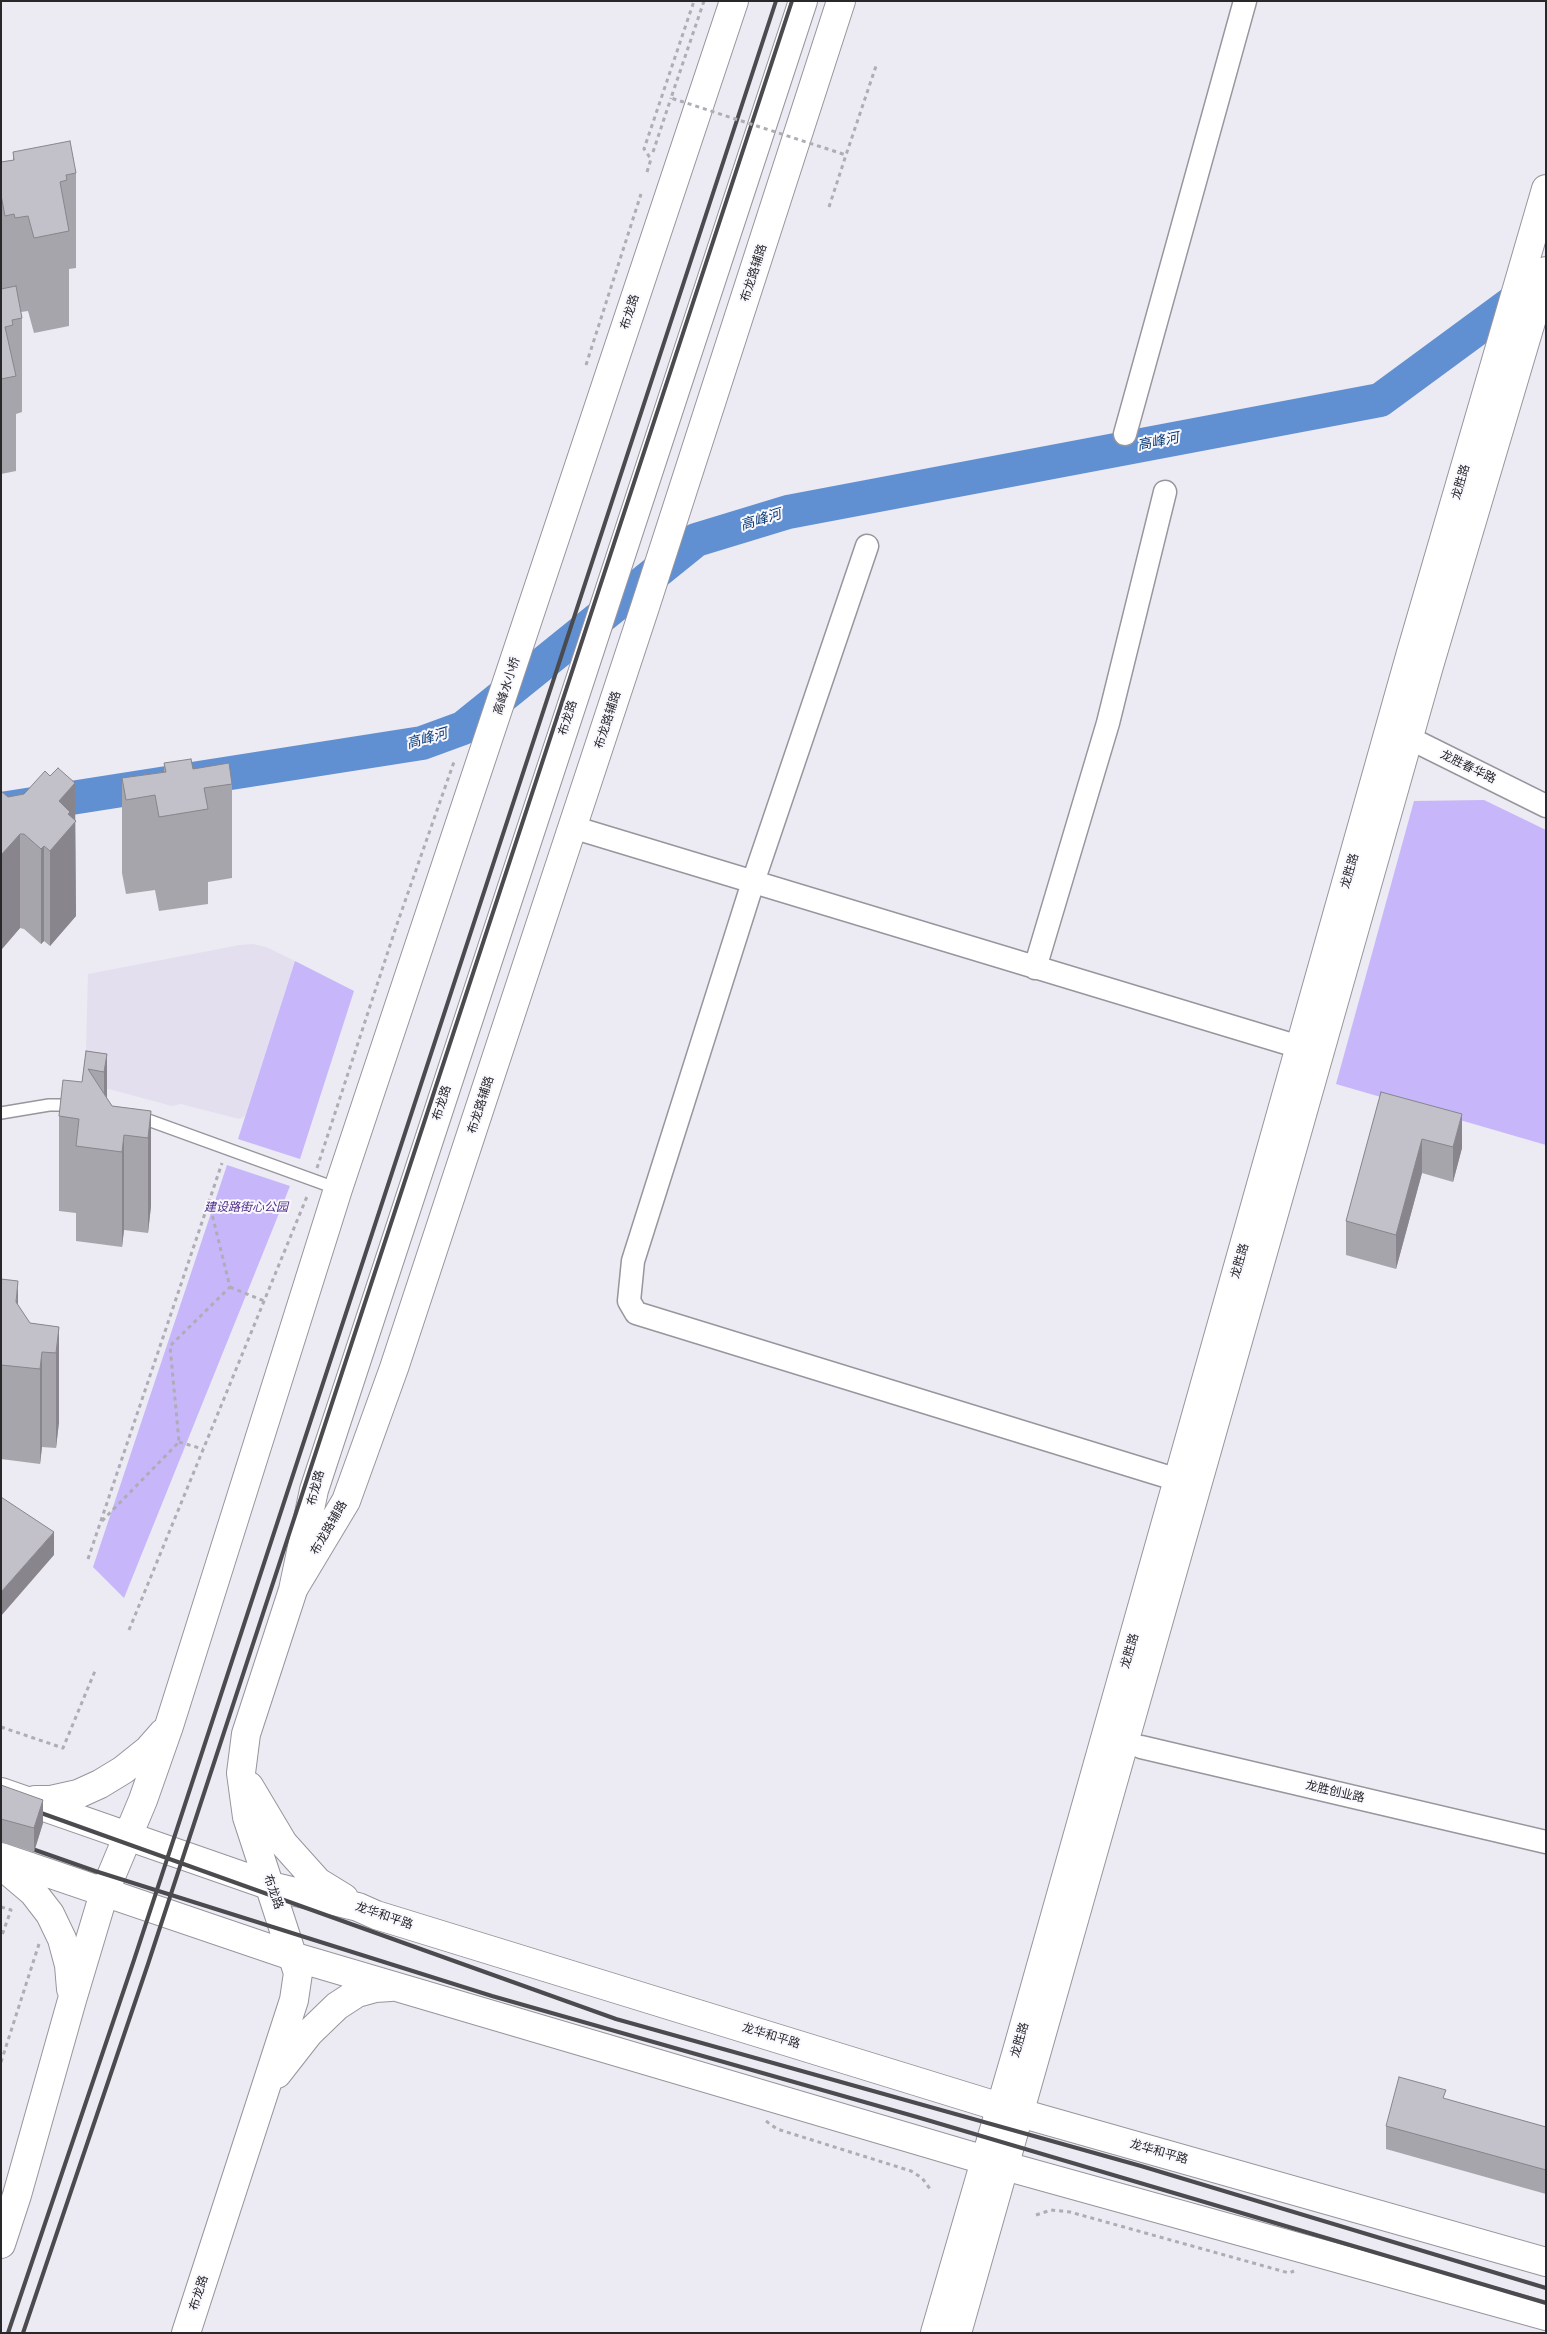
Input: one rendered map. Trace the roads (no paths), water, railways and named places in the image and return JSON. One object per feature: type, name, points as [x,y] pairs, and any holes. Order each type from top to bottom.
[{"type":"main road","name":"布龙路","points":[[526,623],[734,1]]},
{"type":"main road","name":"布龙路","points":[[186,2333],[294,2000],[298,1973],[295,1957],[249,1824],[241,1773],[246,1734],[293,1590],[314,1490],[803,1]]},
{"type":"main road","name":"布龙路辅路","points":[[293,1590],[346,1501],[394,1368],[666,544],[841,1]]},
{"type":"main road","name":"龙胜路","points":[[958,2333],[995,2163],[1178,1480],[1310,1050],[1399,733],[1505,331],[1546,189]]},
{"type":"main road","name":"龙胜路","points":[[1399,733],[1546,271]]},
{"type":"main road","name":"高峰水小桥","points":[[338,1189],[487,748],[526,623]]},
{"type":"main road","name":"龙胜路","points":[[1010,2110],[1133,1745],[1310,1050]]},
{"type":"main road","points":[[1,2244],[18,2195],[104,1893],[129,1835],[169,1726],[338,1189]]},
{"type":"main road","points":[[12,1796],[52,1800],[78,1794],[100,1784],[123,1770],[142,1755],[169,1726]]},
{"type":"main road","points":[[241,1773],[283,1843],[318,1882],[358,1907]]},
{"type":"main road","name":"龙华和平路","points":[[12,1796],[129,1835],[271,1886],[358,1907],[385,1918],[1010,2110],[1546,2262]]},
{"type":"main road","points":[[1,1857],[295,1957],[995,2163],[1546,2316]]},
{"type":"main road","points":[[1,1865],[33,1892],[50,1914],[62,1939],[70,1965],[72,2000]]},
{"type":"main road","points":[[266,2089],[309,2033],[337,2006],[357,1993],[375,1988],[394,1986]]},
{"type":"main road","name":"龙胜路","points":[[935,2333],[995,2163]]},
{"type":"main road","points":[[1,2219],[18,2195]]},
{"type":"street","points":[[1125,434],[1245,1]]},
{"type":"street","points":[[1035,968],[1108,722],[1165,492]]},
{"type":"street","points":[[867,546],[753,882],[633,1262],[628,1301],[636,1313],[1178,1480]]},
{"type":"street","name":"龙胜春华路","points":[[1399,733],[1546,806]]},
{"type":"street","points":[[572,828],[1310,1050]]},
{"type":"street","name":"龙胜创业路","points":[[1133,1745],[1541,1835]]},
{"type":"lane","points":[[1,1113],[48,1105],[89,1106]]},
{"type":"lane","points":[[129,1114],[338,1189]]},
{"type":"waterway","name":"高峰河","points":[[1,809],[422,743],[463,728],[696,540],[788,512],[1380,400],[1531,289]]},
{"type":"railway","points":[[8,2333],[134,1960],[776,1]]},
{"type":"railway","points":[[23,2333],[148,1964],[792,1]]},
{"type":"railway","points":[[30,1809],[616,2019],[1141,2166],[1546,2288]]},
{"type":"railway","points":[[1,1838],[95,1871],[492,1996],[917,2117],[1546,2303]]},
{"type":"park label","name":"建设路街心公园","points":[[246,1208]]}]
